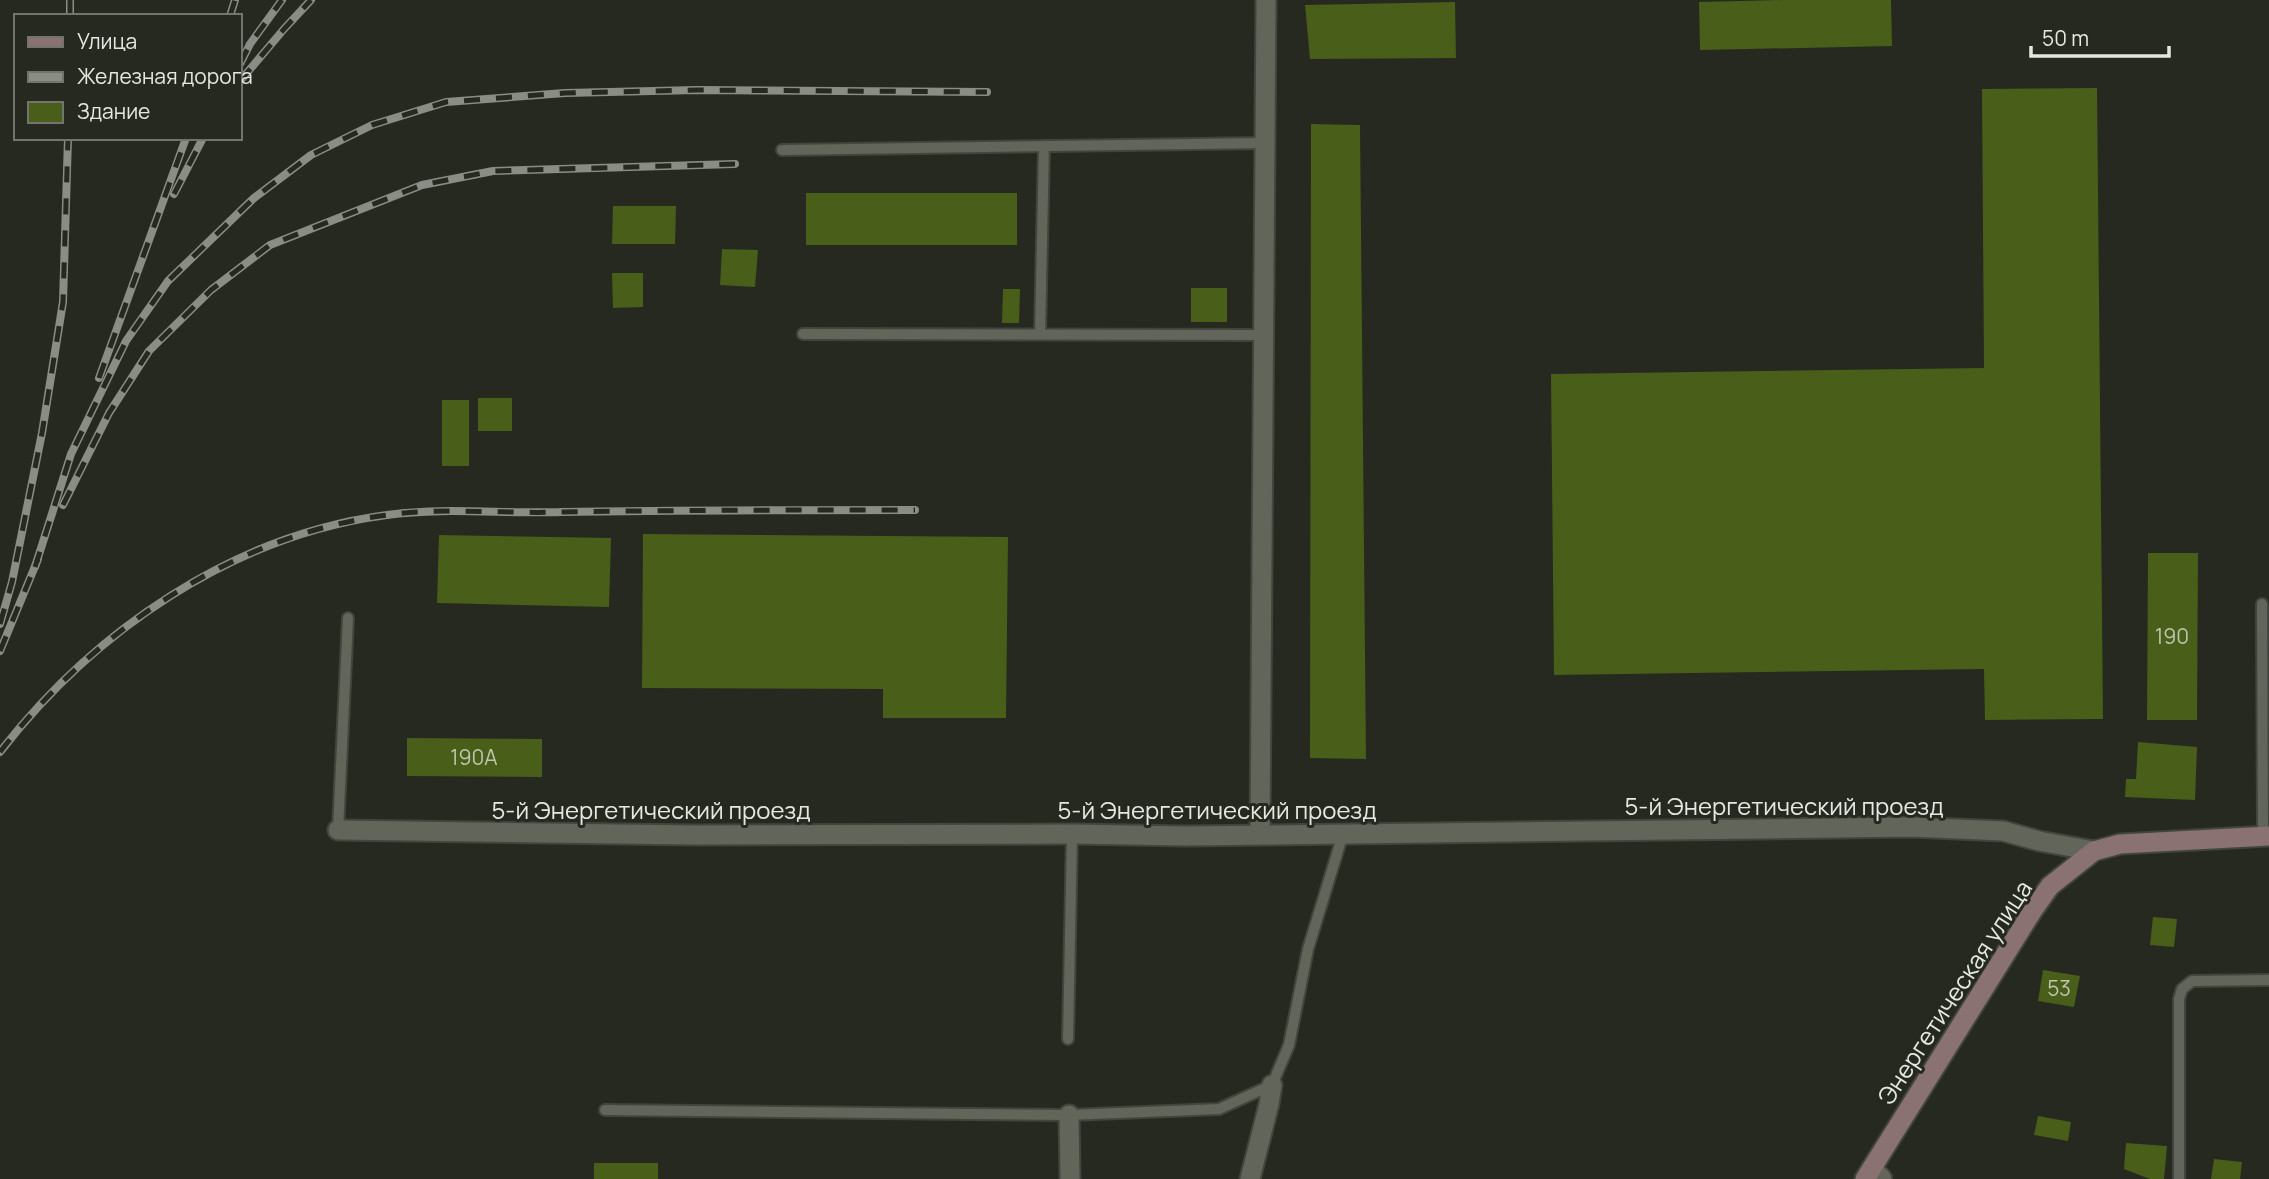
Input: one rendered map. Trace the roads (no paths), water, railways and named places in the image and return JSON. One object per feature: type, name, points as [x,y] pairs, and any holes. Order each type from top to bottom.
[{"type":"main road","name":"Энергетическая улица","points":[[1873,1175],[2050,886],[2094,851],[2120,844],[2266,836]]},
{"type":"street","points":[[1260,834],[1266,0]]},
{"type":"street","name":"5-й Энергетический проезд","points":[[338,830],[695,835],[1186,836],[1911,827],[2003,831],[2094,851]]},
{"type":"street","points":[[1250,1179],[1272,1085]]},
{"type":"street","points":[[1069,1115],[1070,1179]]},
{"type":"lane","points":[[782,150],[1265,143]]},
{"type":"lane","points":[[1040,334],[1044,146]]},
{"type":"lane","points":[[803,334],[1263,335]]},
{"type":"lane","points":[[2262,604],[2266,836]]},
{"type":"lane","points":[[338,830],[348,618]]},
{"type":"lane","points":[[1068,1038],[1072,834]]},
{"type":"lane","points":[[605,1110],[1069,1115],[1219,1109],[1272,1085],[1289,1045],[1308,949],[1343,834]]},
{"type":"lane","points":[[2179,1179],[2179,999],[2182,989],[2192,981],[2269,980]]},
{"type":"railway","points":[[70,0],[70,14]]},
{"type":"railway","points":[[231,14],[235,0]]},
{"type":"railway","points":[[242,60],[250,44],[282,0]]},
{"type":"railway","points":[[242,79],[311,0]]},
{"type":"railway","points":[[35,567],[71,454],[126,341],[168,281],[254,198],[311,155],[372,125],[446,102],[565,93],[697,90],[987,92]]},
{"type":"railway","points":[[0,624],[12,582],[42,433],[63,302],[68,140]]},
{"type":"railway","points":[[99,378],[185,140]]},
{"type":"railway","points":[[174,194],[202,140]]},
{"type":"railway","points":[[63,505],[109,413],[149,351],[211,290],[270,245],[422,185],[493,171],[735,164]]},
{"type":"railway","points":[[0,752],[37,708],[78,667],[123,629],[171,596],[222,567],[275,543],[330,526],[387,515],[430,511],[915,510]]},
{"type":"railway","points":[[0,651],[38,559]]}]
